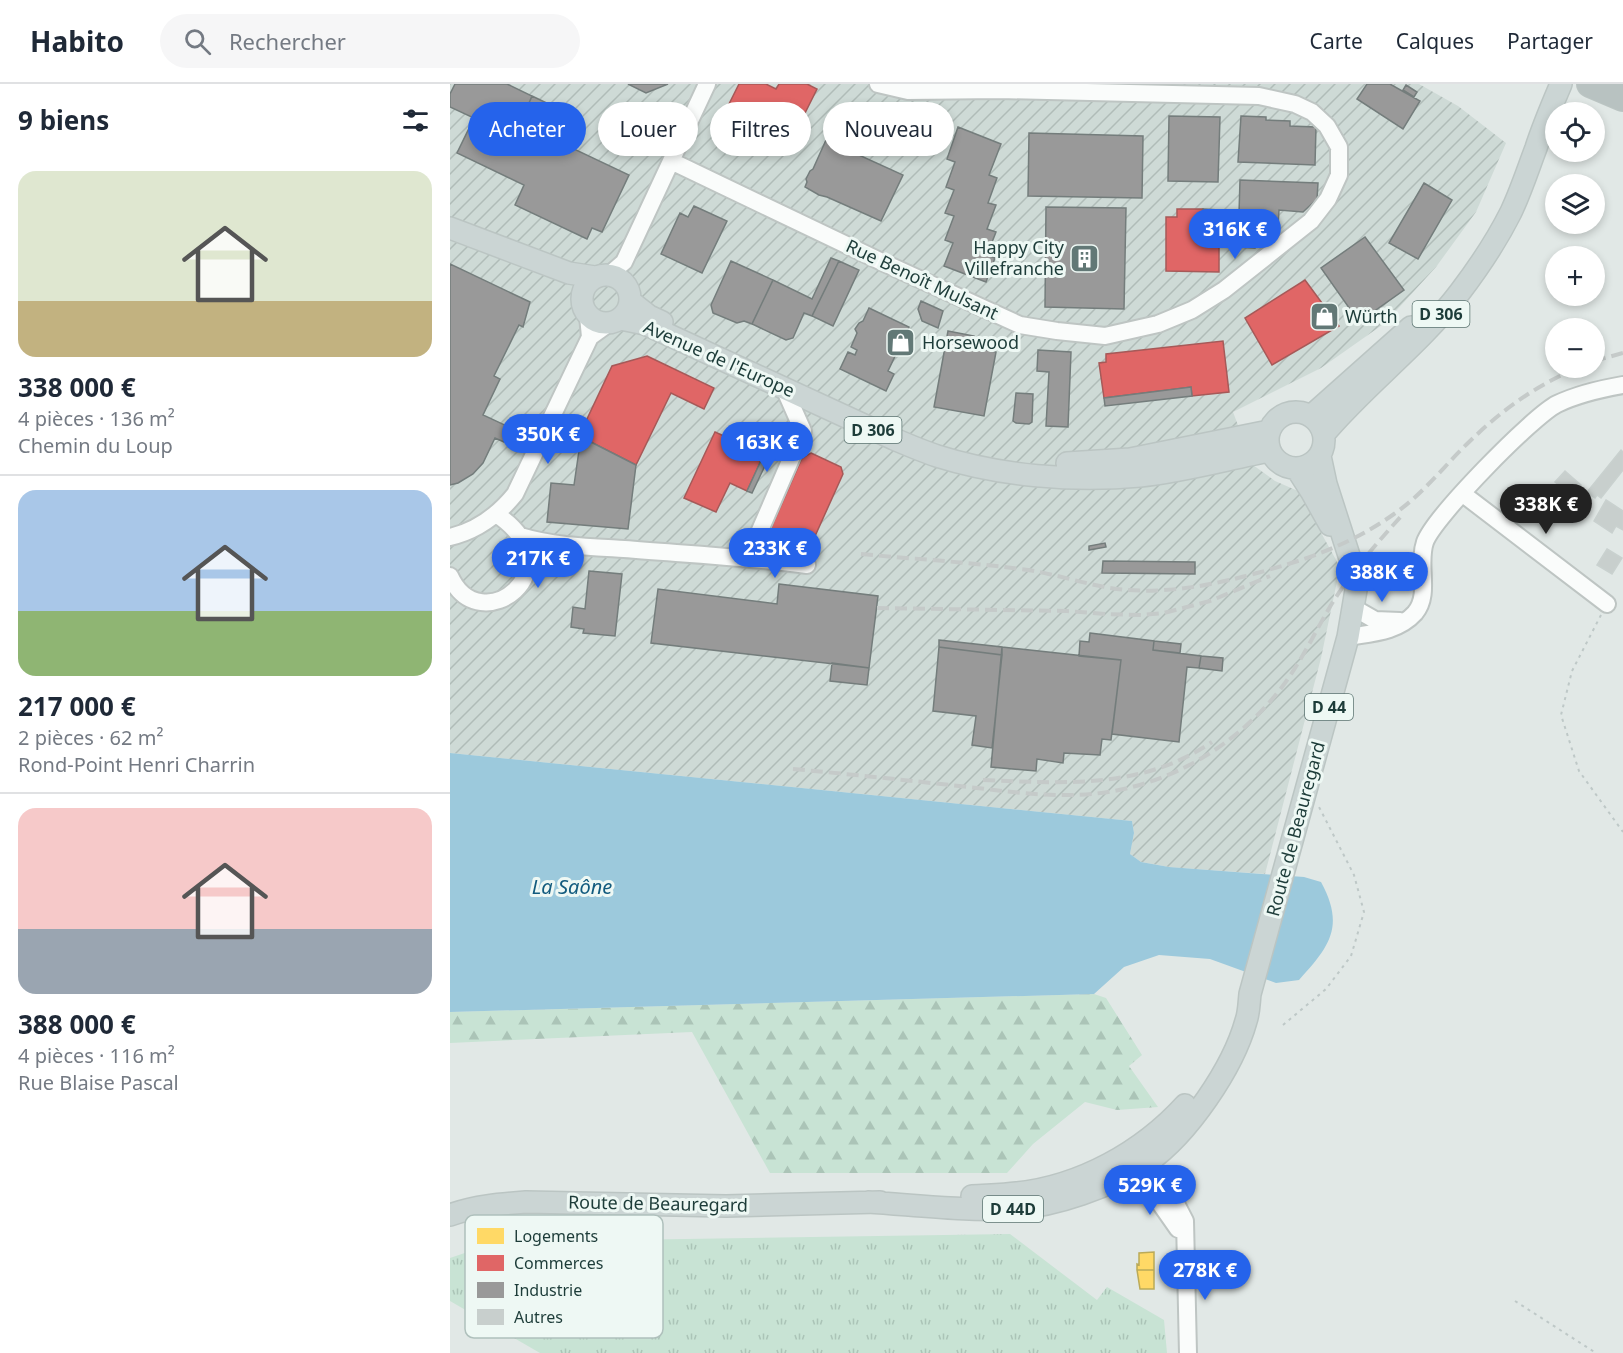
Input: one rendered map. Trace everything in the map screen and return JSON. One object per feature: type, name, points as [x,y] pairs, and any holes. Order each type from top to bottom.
[{"type":"highway","points":[[1590,84],[1623,98]]},
{"type":"main road","name":"D 306","points":[[1324,434],[1341,413],[1403,355],[1459,293],[1483,259],[1511,212],[1561,84]]},
{"type":"main road","name":"D 306","points":[[1311,416],[1420,319],[1448,289],[1474,255],[1529,163]]},
{"type":"main road","points":[[450,229],[569,273],[613,274],[630,294],[612,315],[582,303],[581,296],[588,282],[613,274]]},
{"type":"main road","points":[[450,229],[563,283],[581,296]]},
{"type":"main road","name":"Avenue de l'Europe","points":[[612,315],[645,324],[894,440],[937,456],[1001,470],[1071,477],[1141,476],[1269,441]]},
{"type":"main road","name":"Avenue de l'Europe","points":[[612,315],[649,316],[902,433],[940,446],[989,456],[1026,462],[1085,464],[1269,441]]},
{"type":"main road","points":[[1294,412],[1311,416],[1317,421],[1324,434],[1320,456],[1310,465],[1297,469],[1281,464],[1269,441],[1278,418],[1294,412]]},
{"type":"main road","name":"Route de Beauregard","points":[[450,1215],[494,1204],[526,1202],[726,1206],[868,1202],[1030,1191],[1140,1160],[1190,1100],[1230,1036],[1250,994],[1348,637],[1356,590],[1354,571],[1326,484],[1320,456]]},
{"type":"main road","name":"Route de Beauregard","points":[[1297,469],[1350,559]]},
{"type":"street","points":[[613,274],[671,161],[707,84]]},
{"type":"street","name":"Rue Benoît Mulsant","points":[[671,161],[1020,325],[1105,336],[1158,324],[1192,310],[1224,290],[1311,221],[1328,199],[1338,175],[1339,147],[1327,126],[1312,112],[1295,104],[1259,96],[1011,90],[908,91],[878,84]]},
{"type":"street","points":[[450,539],[472,531],[505,507],[515,494],[590,337],[612,315]]},
{"type":"street","points":[[1348,637],[1393,630],[1413,615],[1421,602],[1423,592],[1421,557],[1428,536],[1492,462],[1556,405],[1595,390],[1623,385]]},
{"type":"street","points":[[748,558],[803,431],[784,388]]},
{"type":"street","points":[[1463,494],[1607,604]]},
{"type":"street","points":[[450,576],[461,593],[477,601],[494,602],[510,595],[523,582],[528,570],[528,556],[520,536],[509,522],[496,514]]},
{"type":"street","points":[[520,536],[532,540],[580,546],[748,558],[807,566]]},
{"type":"street","points":[[1354,608],[1375,620],[1404,621]]},
{"type":"street","points":[[1140,1160],[1177,1225],[1186,1250],[1188,1353]]},
{"type":"path","points":[[1607,604],[1572,671],[1561,715],[1579,771],[1623,832]]},
{"type":"path","points":[[1283,1025],[1326,989],[1351,956],[1364,912],[1354,875],[1308,786]]},
{"type":"path","points":[[1515,1301],[1596,1353]]},
{"type":"shaded area","points":[[450,84],[1419,84],[1458,106],[1506,143],[1476,212],[1436,267],[1385,323],[1321,368],[1233,412],[1253,465],[1275,481],[1298,491],[1340,567],[1321,658],[1265,874],[1169,867],[1141,862],[1130,854],[1134,833],[1132,821],[450,753]]},
{"type":"green space","points":[[1094,994],[1106,998],[1142,1055],[1129,1066],[1158,1107],[1117,1110],[1085,1102],[1033,1144],[1007,1173],[770,1173],[692,1032],[450,1043],[450,1012]]},
{"type":"green space","points":[[1010,1234],[1097,1300],[1107,1287],[1164,1320],[1167,1353],[540,1353],[514,1338],[663,1338],[663,1239]]},
{"type":"green space","points":[[465,1253],[465,1310],[450,1301],[450,1258]]},
{"type":"water","name":"La Saône","points":[[450,753],[1132,821],[1134,833],[1130,854],[1141,862],[1169,867],[1304,877],[1321,882],[1332,911],[1331,935],[1319,957],[1299,980],[1276,983],[1210,959],[1159,955],[1124,967],[1094,994],[450,1012]]},
{"type":"building: Logements","points":[[1154,1252],[1154,1270],[1137,1270],[1139,1253]]},
{"type":"building: Logements","points":[[1137,1270],[1154,1270],[1154,1289],[1140,1289]]},
{"type":"building: Commerces","points":[[739,84],[766,84],[776,89],[779,84],[807,84],[817,89],[810,102],[730,102]]},
{"type":"building: Commerces","points":[[1177,209],[1203,209],[1203,218],[1219,218],[1219,272],[1166,271],[1166,217],[1177,217]]},
{"type":"building: Commerces","points":[[1305,280],[1339,326],[1272,365],[1245,318]]},
{"type":"building: Commerces","points":[[1223,341],[1229,392],[1192,396],[1191,387],[1104,398],[1099,363],[1106,362],[1106,354]]},
{"type":"building: Commerces","points":[[647,356],[714,388],[704,409],[671,393],[636,465],[579,436],[612,366]]},
{"type":"building: Commerces","points":[[715,432],[764,454],[747,491],[730,483],[716,512],[684,498]]},
{"type":"building: Commerces","points":[[811,453],[841,467],[843,474],[811,545],[803,542],[796,558],[764,544],[802,458]]},
{"type":"building: Industrie","points":[[455,84],[507,84],[532,96],[529,102],[468,102],[468,115],[450,107],[450,94]]},
{"type":"building: Industrie","points":[[628,84],[668,84],[646,93]]},
{"type":"building: Industrie","points":[[1367,84],[1390,84],[1420,101],[1403,129],[1357,99]]},
{"type":"building: Industrie","points":[[1406,85],[1417,92],[1414,97],[1403,90]]},
{"type":"building: Industrie","points":[[532,96],[545,102],[529,102]]},
{"type":"building: Industrie","points":[[1169,116],[1220,117],[1218,182],[1168,181]]},
{"type":"building: Industrie","points":[[1241,116],[1290,121],[1290,126],[1316,127],[1315,165],[1238,162]]},
{"type":"building: Industrie","points":[[958,127],[1001,144],[989,175],[997,178],[988,203],[996,205],[987,229],[996,232],[987,255],[995,258],[986,282],[944,266],[953,243],[945,240],[954,216],[945,213],[954,190],[946,187],[955,162],[947,159],[948,156],[954,156],[954,139]]},
{"type":"building: Industrie","points":[[468,130],[468,156],[586,155],[629,175],[602,232],[592,228],[587,239],[515,205],[524,185],[457,153]]},
{"type":"building: Industrie","points":[[1029,133],[1143,136],[1142,198],[1028,196]]},
{"type":"building: Industrie","points":[[823,147],[823,156],[861,156],[903,175],[881,221],[805,187],[806,179]]},
{"type":"building: Industrie","points":[[1240,180],[1318,183],[1317,199],[1303,212],[1279,210],[1278,226],[1268,226],[1267,238],[1256,238],[1255,248],[1238,247]]},
{"type":"building: Industrie","points":[[1424,183],[1452,200],[1418,259],[1389,243]]},
{"type":"building: Industrie","points":[[694,206],[727,221],[702,273],[661,254],[680,213],[688,217]]},
{"type":"building: Industrie","name":"Happy City Villefranche","points":[[1046,207],[1126,208],[1124,309],[1045,307]]},
{"type":"building: Industrie","points":[[1203,209],[1219,210],[1219,218],[1203,218]]},
{"type":"building: Industrie","points":[[1365,237],[1404,290],[1359,322],[1321,268]]},
{"type":"building: Industrie","points":[[831,258],[839,261],[812,316],[804,313],[793,338],[786,340],[752,324],[773,280],[812,299]]},
{"type":"building: Industrie","points":[[731,261],[773,280],[752,324],[744,321],[737,323],[713,313],[711,305]]},
{"type":"building: Industrie","points":[[839,261],[859,270],[833,326],[812,316]]},
{"type":"building: Industrie","points":[[450,264],[530,302],[523,327],[519,325],[494,376],[500,379],[483,415],[511,428],[504,442],[495,438],[483,463],[473,474],[450,485]]},
{"type":"building: Industrie","points":[[921,301],[943,311],[938,328],[922,321],[918,309]]},
{"type":"building: Industrie","points":[[869,308],[909,327],[888,371],[894,374],[886,391],[840,369],[848,352],[855,355],[857,350],[851,347],[857,333],[855,329],[863,321]]},
{"type":"building: Industrie","points":[[948,331],[974,336],[972,347],[996,352],[984,416],[934,407]]},
{"type":"building: Industrie","points":[[1038,350],[1071,352],[1068,427],[1046,426],[1049,372],[1037,371]]},
{"type":"building: Industrie","points":[[1191,387],[1192,396],[1105,406],[1104,398]]},
{"type":"building: Industrie","points":[[1016,393],[1033,394],[1032,422],[1029,424],[1013,421]]},
{"type":"building: Industrie","points":[[581,437],[636,465],[628,529],[547,522],[551,483],[574,485]]},
{"type":"building: Industrie","points":[[741,437],[772,451],[752,493],[747,491],[764,454],[738,443]]},
{"type":"building: Industrie","points":[[803,542],[811,545],[804,560],[796,558]]},
{"type":"building: Industrie","points":[[1105,543],[1106,547],[1089,550],[1089,546]]},
{"type":"building: Industrie","points":[[1103,561],[1195,562],[1195,574],[1102,573]]},
{"type":"building: Industrie","points":[[589,571],[622,574],[615,636],[583,633],[584,629],[571,627],[573,607],[585,609]]},
{"type":"building: Industrie","points":[[779,584],[878,596],[869,668],[651,643],[658,589],[777,604]]},
{"type":"building: Industrie","points":[[1090,633],[1154,641],[1153,650],[1201,656],[1199,668],[1187,667],[1179,742],[1112,734],[1121,660],[1079,656],[1080,641],[1089,642]]},
{"type":"building: Industrie","points":[[939,640],[1002,647],[1002,655],[939,647]]},
{"type":"building: Industrie","points":[[1154,641],[1181,644],[1180,653],[1153,650]]},
{"type":"building: Industrie","points":[[939,647],[1002,655],[992,748],[972,745],[976,716],[933,711]]},
{"type":"building: Industrie","points":[[1002,647],[1121,660],[1111,740],[1102,739],[1100,755],[1064,753],[1063,763],[1037,759],[1036,771],[991,767]]},
{"type":"building: Industrie","points":[[1201,656],[1223,658],[1222,671],[1199,668]]},
{"type":"building: Industrie","points":[[832,663],[869,668],[867,685],[830,681]]},
{"type":"building: Autres","points":[[1621,450],[1623,470],[1601,498],[1597,495],[1595,498],[1587,492]]},
{"type":"building: Autres","points":[[1565,471],[1581,485],[1572,496],[1555,482]]},
{"type":"building: Autres","points":[[1606,500],[1623,511],[1623,530],[1616,526],[1612,533],[1594,521]]},
{"type":"building: Autres","points":[[1607,549],[1622,558],[1612,574],[1597,565]]},
{"type":"railway","points":[[1605,358],[1623,353]]},
{"type":"railway","points":[[861,554],[1020,569],[1127,590],[1176,589],[1241,577],[1311,557],[1378,525],[1414,498],[1494,419],[1533,391],[1557,378]]},
{"type":"railway","points":[[793,769],[1058,795],[1103,793],[1162,778],[1215,749],[1240,731],[1262,710],[1289,677],[1347,580],[1404,513]]},
{"type":"railway","points":[[877,608],[1067,611],[1142,615],[1164,613],[1210,601],[1270,576]]},
{"type":"railway","points":[[983,780],[1073,782],[1130,776],[1158,769],[1185,758],[1212,742]]},
{"type":"place","name":"Happy City Villefranche","points":[[1085,258]]},
{"type":"place","name":"Würth","points":[[1324,317]]},
{"type":"place","name":"Horsewood","points":[[901,343]]}]
